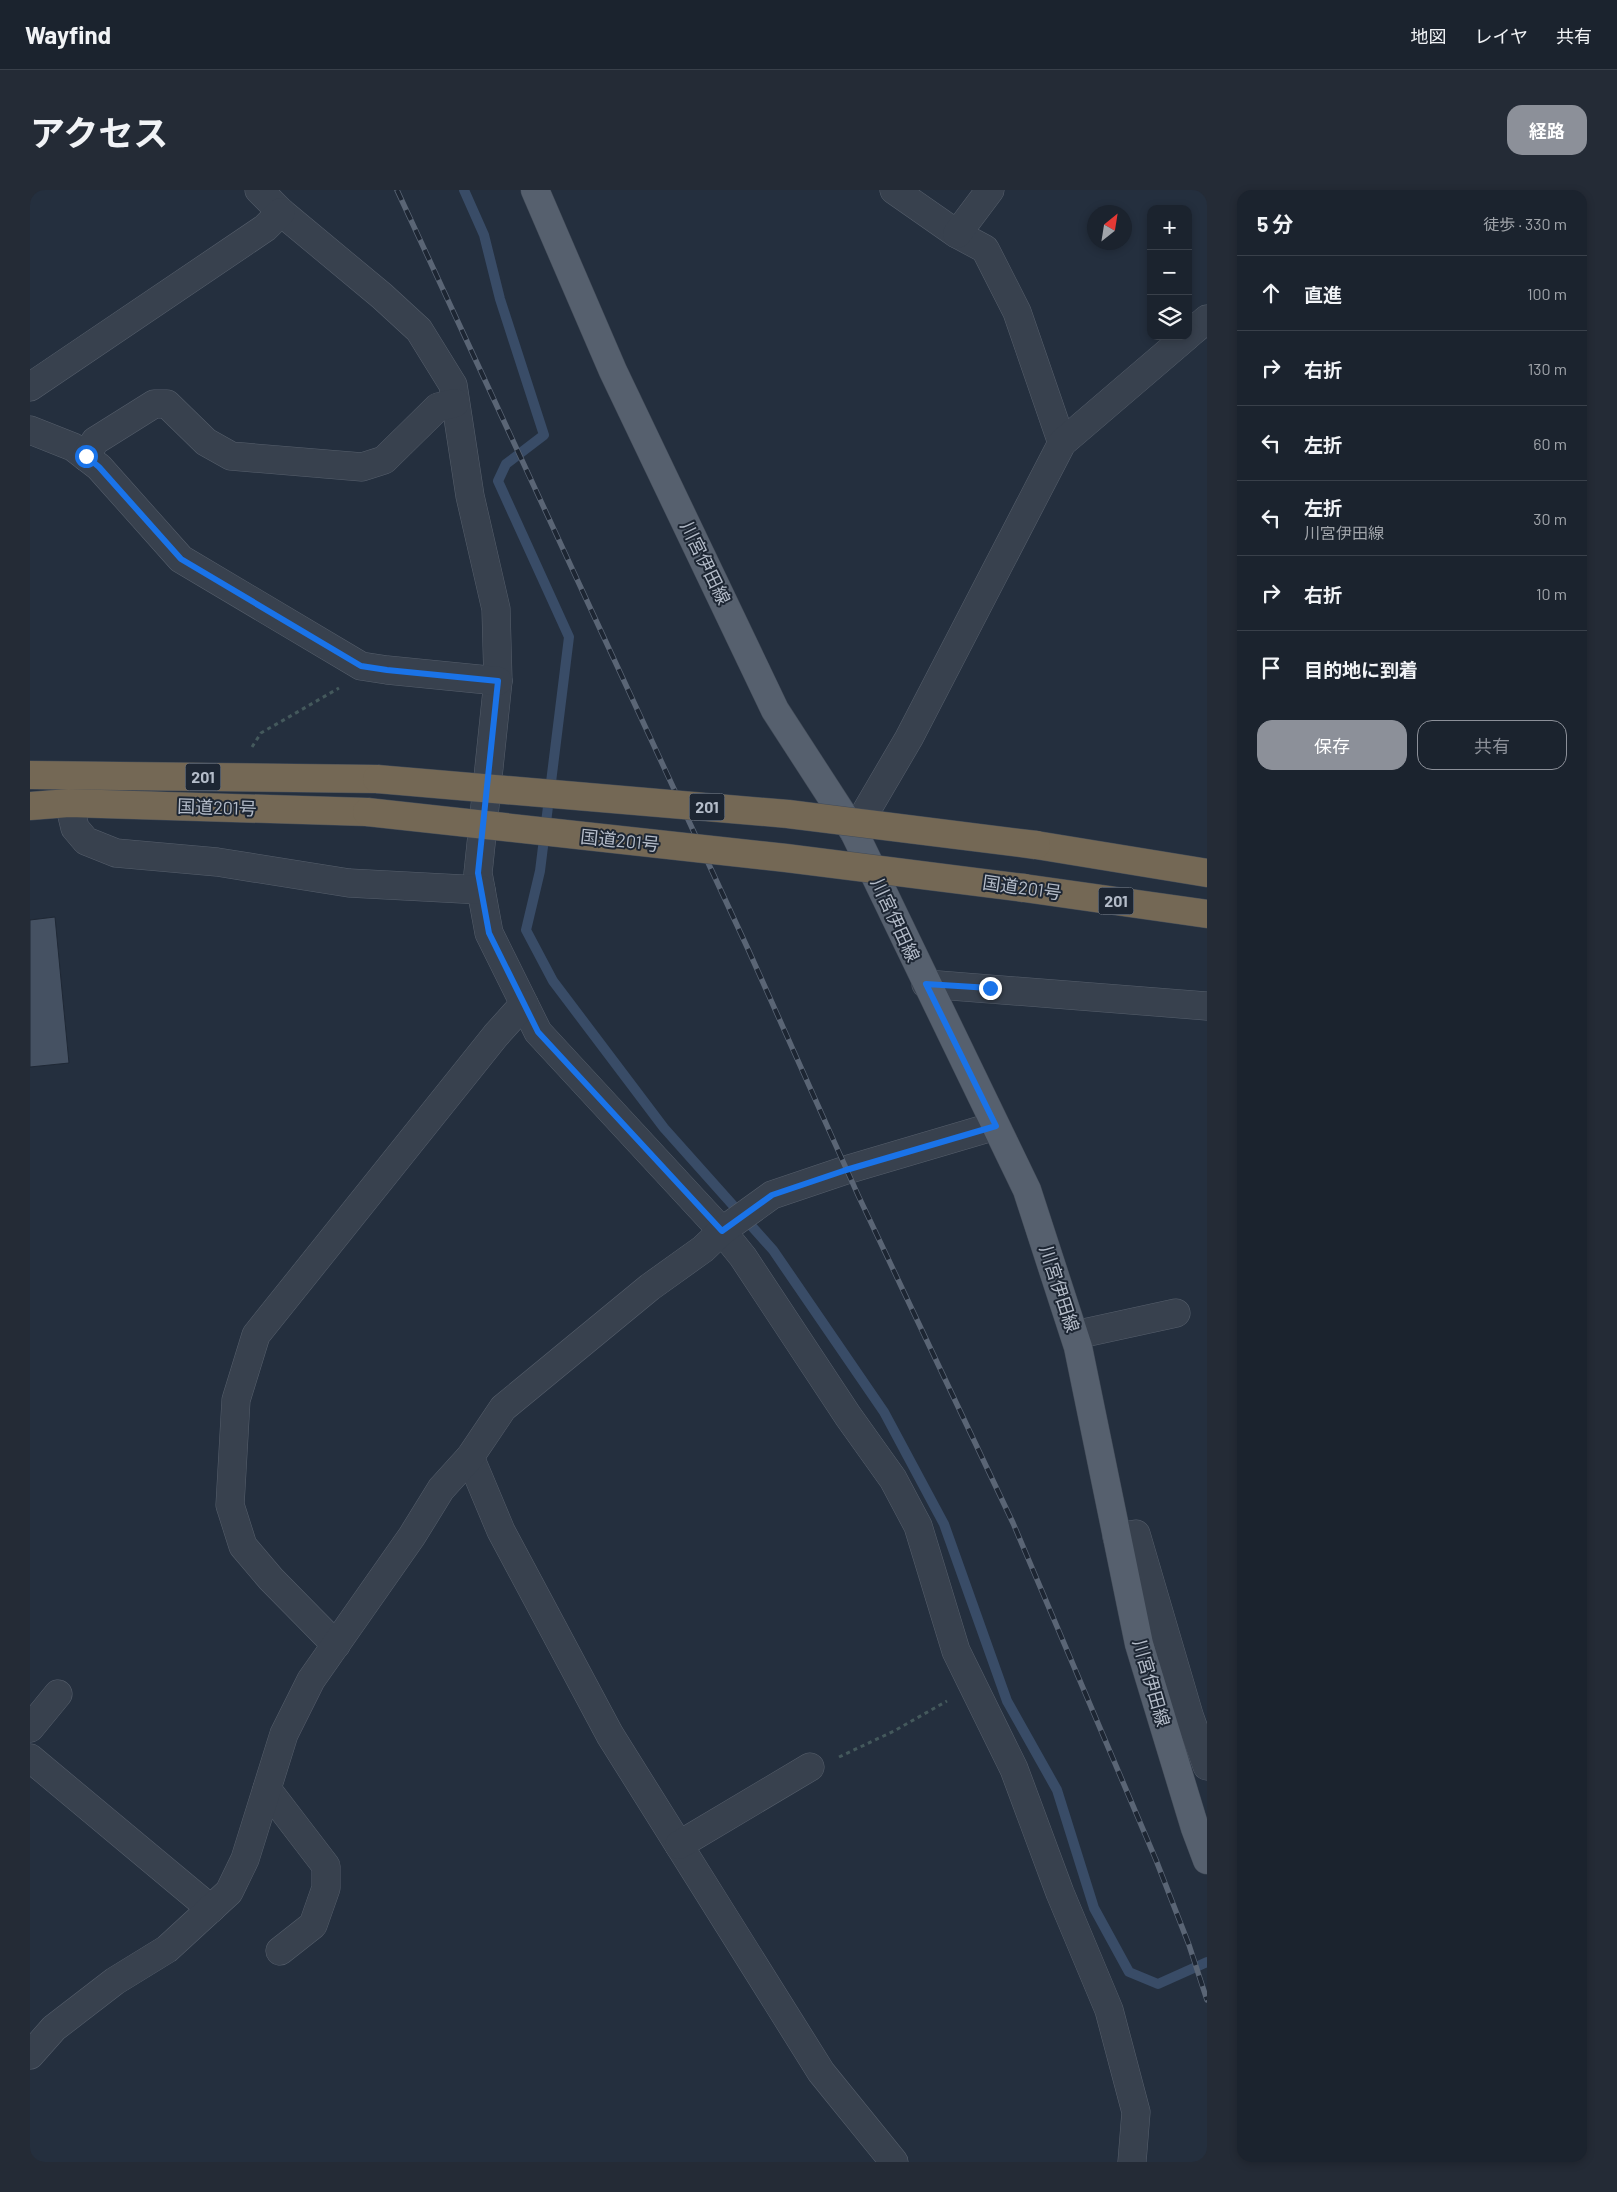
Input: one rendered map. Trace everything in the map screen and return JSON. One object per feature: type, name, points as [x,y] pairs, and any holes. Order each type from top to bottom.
[{"type":"highway","name":"国道201号","points":[[30,775],[377,779],[788,814],[1036,846],[1207,873]]},
{"type":"highway","name":"国道201号","points":[[30,806],[69,803],[367,812],[786,858],[1024,888],[1207,914]]},
{"type":"main road","name":"川宮伊田線","points":[[534,190],[613,371],[775,710],[854,832],[1027,1190],[1075,1335],[1139,1644],[1195,1828],[1207,1860]]},
{"type":"street","points":[[259,190],[281,212],[420,330],[452,385],[470,496],[496,609],[498,681],[478,873],[489,933],[538,1032],[722,1231],[743,1257],[848,1416],[893,1479],[918,1526],[956,1651],[1014,1769],[1060,1893],[1109,2010],[1136,2112],[1132,2162]]},
{"type":"street","points":[[894,190],[957,234],[985,249],[1017,312],[1062,443]]},
{"type":"street","points":[[957,234],[990,190]]},
{"type":"street","points":[[30,387],[265,228],[281,212]]},
{"type":"street","points":[[1192,332],[1207,319]]},
{"type":"street","points":[[854,832],[909,738],[1062,443],[1182,340]]},
{"type":"street","points":[[86,456],[95,441],[154,404],[167,404],[206,442],[231,456],[362,467],[384,460],[438,407],[455,403]]},
{"type":"street","points":[[30,430],[73,447],[99,467],[181,559],[361,666],[498,681]]},
{"type":"street","points":[[69,803],[75,828],[86,841],[116,853],[216,862],[349,883],[481,890]]},
{"type":"street","points":[[926,984],[1207,1006]]},
{"type":"street","points":[[336,1645],[271,1579],[243,1546],[230,1505],[236,1400],[256,1336],[496,1035],[524,1004]]},
{"type":"street","points":[[30,2055],[54,2028],[115,1981],[167,1949],[229,1892],[245,1859],[284,1734],[311,1680],[412,1536],[441,1489],[470,1457],[503,1408],[650,1287],[703,1249],[722,1231],[772,1195],[846,1170],[996,1126]]},
{"type":"street","points":[[1075,1335],[1176,1313]]},
{"type":"street","points":[[470,1457],[501,1531],[610,1735],[821,2072],[894,2162]]},
{"type":"street","points":[[1117,1537],[1136,1534],[1189,1715],[1207,1766]]},
{"type":"street","points":[[30,1728],[58,1694]]},
{"type":"street","points":[[30,1758],[211,1909]]},
{"type":"street","points":[[679,1846],[810,1767]]},
{"type":"street","points":[[267,1789],[326,1866],[326,1888],[313,1925],[280,1951]]},
{"type":"path","points":[[233,777],[261,733],[374,668]]},
{"type":"path","points":[[810,1767],[825,1763],[894,1731],[973,1685]]},
{"type":"building","points":[[55,917],[69,1063],[30,1067],[30,920]]},
{"type":"waterway","points":[[464,190],[484,235],[500,299],[544,435],[506,464],[498,481],[569,637],[540,871],[526,930],[553,981],[664,1128],[773,1250],[884,1412],[944,1524],[1007,1701],[1057,1790],[1094,1908],[1129,1972],[1158,1984],[1207,1962]]},
{"type":"railway","points":[[397,190],[748,949],[858,1195],[1013,1523],[1156,1860],[1189,1945],[1207,2000]]},
{"type":"route","points":[[86,456],[99,467],[181,559],[361,666],[498,681],[478,873],[489,933],[538,1032],[722,1231],[772,1195],[846,1170],[996,1126],[926,984],[990,988]]}]
